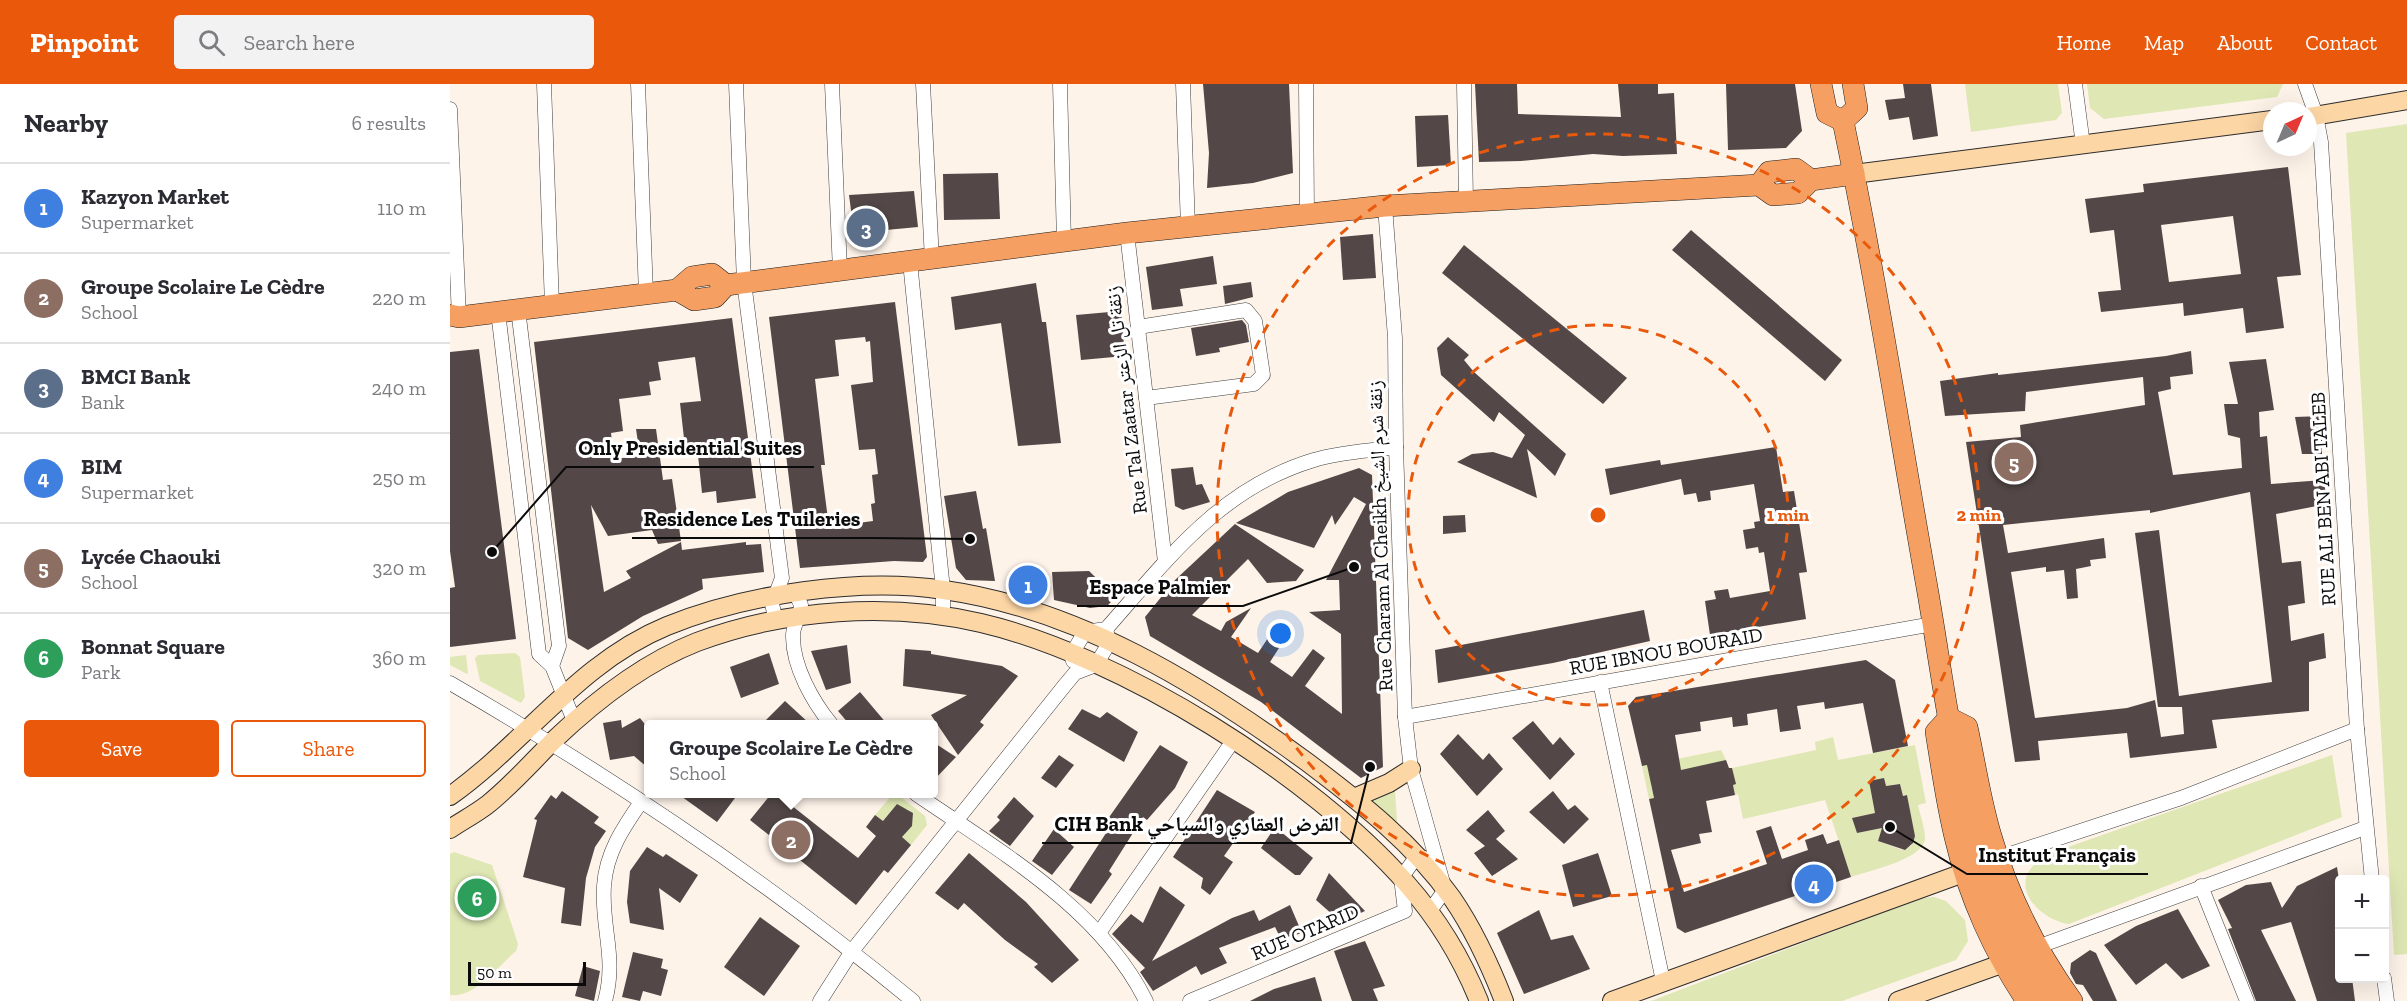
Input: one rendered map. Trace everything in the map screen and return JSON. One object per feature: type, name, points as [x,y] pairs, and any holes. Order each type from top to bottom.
[{"type":"main road","points":[[1821,84],[1827,113],[1843,122],[1854,174],[1949,718],[1979,856],[2022,955],[2050,1001]]},
{"type":"main road","points":[[1843,122],[1857,108],[1853,84]]},
{"type":"main road","points":[[453,317],[677,290],[692,277],[712,274],[735,283],[932,260],[1127,233],[1385,206],[1759,184],[1769,172],[1797,169],[1811,180],[1854,174]]},
{"type":"main road","points":[[1949,718],[1967,728],[1998,858],[2014,899],[2037,947],[2072,1001]]},
{"type":"main road","points":[[1949,718],[1936,732],[1956,842],[1981,915],[2004,963],[2027,1001]]},
{"type":"street","points":[[544,84],[552,305]]},
{"type":"street","points":[[638,84],[646,294]]},
{"type":"street","points":[[736,84],[735,283],[782,578],[773,598],[772,610],[776,621]]},
{"type":"street","points":[[832,84],[840,271]]},
{"type":"street","points":[[923,84],[932,260]]},
{"type":"street","points":[[1060,84],[1064,242]]},
{"type":"street","points":[[1183,84],[1188,227]]},
{"type":"street","points":[[1306,84],[1308,214]]},
{"type":"street","points":[[1464,84],[1466,201]]},
{"type":"street","points":[[2075,84],[2083,145]]},
{"type":"street","name":"RUE ALI BEN ABI TALEB","points":[[2306,84],[2309,102]]},
{"type":"street","points":[[2317,115],[2407,100]]},
{"type":"street","points":[[450,110],[453,317]]},
{"type":"street","points":[[1854,174],[2263,121]]},
{"type":"street","name":"RUE ALI BEN ABI TALEB","points":[[2317,130],[2321,142],[2357,729],[2372,875]]},
{"type":"street","name":"Rue Charam Al Cheikh زنقة شرم الشيخ","points":[[1385,206],[1395,338],[1396,447],[1405,717],[1411,769],[1445,890]]},
{"type":"street","name":"Rue Tal Zaatar زنقة تل الزعتر","points":[[1127,233],[1165,562]]},
{"type":"street","points":[[910,262],[943,590],[943,616]]},
{"type":"street","points":[[1138,327],[1246,310],[1255,321],[1263,375],[1254,384],[1146,398]]},
{"type":"street","points":[[508,311],[527,394],[560,646],[552,666]]},
{"type":"street","points":[[508,311],[507,397],[539,654],[552,666],[574,721]]},
{"type":"street","points":[[507,397],[527,394]]},
{"type":"street","points":[[820,1001],[852,951],[956,821],[1075,673],[1096,665],[1108,636],[1165,562],[1205,520],[1225,505],[1280,473],[1316,459],[1396,447]]},
{"type":"street","points":[[450,796],[502,755],[564,694],[601,662],[642,637],[708,612],[796,594],[870,585],[943,590],[1009,604],[1085,632],[1108,636],[1212,695],[1354,798],[1417,856],[1445,890],[1486,956],[1504,1001]]},
{"type":"street","points":[[531,590],[552,586]]},
{"type":"street","points":[[796,594],[801,605],[793,637],[798,662],[812,695],[828,720]]},
{"type":"street","points":[[450,829],[486,806],[574,721],[619,685],[660,659],[697,642],[798,617],[867,612],[943,616],[1001,629],[1096,665],[1167,701],[1233,741],[1317,800],[1363,839],[1401,878],[1429,912],[1469,978],[1479,1001]]},
{"type":"street","name":"RUE IBNOU BOURAID","points":[[1405,717],[1933,624]]},
{"type":"street","points":[[1075,673],[1071,655],[1085,632]]},
{"type":"street","points":[[1600,682],[1663,981]]},
{"type":"street","points":[[450,683],[552,742],[641,802],[852,951],[913,1001]]},
{"type":"street","points":[[1998,858],[2181,798],[2357,729]]},
{"type":"street","points":[[1099,933],[1233,741]]},
{"type":"street","points":[[1354,798],[1381,787],[1411,769]]},
{"type":"street","points":[[922,798],[1067,901],[1099,933],[1139,986],[1146,1001]]},
{"type":"street","points":[[604,1001],[611,961],[604,901],[606,871],[618,836],[641,802]]},
{"type":"street","points":[[2037,947],[2201,885],[2366,828]]},
{"type":"street","points":[[1401,878],[1417,856]]},
{"type":"street","points":[[1417,856],[1437,861]]},
{"type":"street","points":[[1612,1001],[1966,872]]},
{"type":"street","name":"RUE OTARID","points":[[1190,1001],[1405,911],[1401,878]]},
{"type":"street","points":[[2201,885],[2247,1001]]},
{"type":"street","points":[[1429,912],[1445,890]]},
{"type":"street","points":[[1898,1001],[2004,963]]},
{"type":"street","points":[[2385,983],[2387,1001]]},
{"type":"green space","points":[[1965,84],[2058,84],[2062,113],[2056,120],[1971,132]]},
{"type":"green space","points":[[2087,84],[2283,84],[2277,97],[2104,119],[2090,108]]},
{"type":"green space","points":[[2407,124],[2407,954],[2394,955],[2346,133]]},
{"type":"green space","points":[[515,653],[520,657],[525,697],[521,703],[480,681],[475,658],[478,655]]},
{"type":"green space","points":[[466,655],[467,674],[450,665],[450,657]]},
{"type":"green space","points":[[1833,737],[1838,760],[1915,745],[1926,803],[1918,805],[1925,838],[1923,845],[1916,852],[1894,863],[1851,877],[1825,800],[1743,819],[1738,794],[1735,795],[1732,768],[1816,750],[1815,742]],"holes":[[[1900,784],[1903,796],[1907,795],[1915,836],[1911,846],[1902,850],[1878,841],[1882,828],[1857,833],[1852,818],[1889,810],[1886,786]]]},
{"type":"green space","points":[[1721,750],[1726,760],[1651,785],[1654,798],[1649,799],[1642,766]]},
{"type":"green space","points":[[2332,755],[2342,817],[2069,924],[2045,914],[2031,901],[2027,893],[2025,884],[2027,875],[2042,856]]},
{"type":"green space","points":[[1395,790],[1397,821],[1396,822],[1369,801]]},
{"type":"green space","points":[[890,798],[902,798],[925,816],[927,825],[911,845],[902,837],[911,827],[913,813],[897,804],[883,821],[875,815]]},
{"type":"green space","points":[[454,852],[492,865],[518,944],[516,951],[486,980],[459,995],[450,995],[450,854]]},
{"type":"green space","points":[[1934,897],[1946,901],[1965,920],[1968,941],[1956,960],[1842,1001],[1651,1001],[1921,898]]},
{"type":"building","points":[[1203,84],[1289,84],[1293,173],[1253,183],[1207,188],[1209,153]]},
{"type":"building","points":[[1475,84],[1517,84],[1518,114],[1621,117],[1618,84],[1658,84],[1658,94],[1674,93],[1677,154],[1623,156],[1593,154],[1521,161],[1479,162]]},
{"type":"building","points":[[1726,84],[1795,84],[1802,131],[1786,148],[1728,150]]},
{"type":"building","points":[[1903,84],[1931,84],[1938,136],[1913,140],[1909,117],[1889,120],[1885,100],[1905,98]]},
{"type":"building","points":[[1448,115],[1451,165],[1417,167],[1415,116]]},
{"type":"building","points":[[2288,167],[2301,275],[2277,277],[2284,328],[2246,333],[2243,308],[2184,316],[2183,303],[2101,312],[2098,292],[2121,290],[2114,230],[2090,233],[2085,199],[2144,192],[2143,184]],"holes":[[[2233,216],[2241,274],[2169,282],[2161,225]]]},
{"type":"building","points":[[998,173],[1000,219],[944,220],[943,174]]},
{"type":"building","points":[[914,191],[918,227],[854,233],[849,195]]},
{"type":"building","points":[[1691,230],[1842,360],[1825,381],[1672,250]]},
{"type":"building","points":[[1373,234],[1376,278],[1343,280],[1340,237]]},
{"type":"building","points":[[1464,245],[1627,378],[1603,404],[1442,273]]},
{"type":"building","points":[[1213,256],[1217,284],[1180,289],[1183,306],[1152,310],[1146,267]]},
{"type":"building","points":[[1251,282],[1253,297],[1225,304],[1223,286]]},
{"type":"building","points":[[1036,283],[1042,322],[1046,322],[1061,443],[1018,446],[1001,323],[955,330],[951,297]]},
{"type":"building","points":[[895,302],[927,557],[923,562],[894,561],[800,568],[769,317]],"holes":[[[865,337],[866,342],[870,341],[873,382],[851,385],[859,450],[875,449],[878,474],[872,475],[875,503],[871,504],[873,521],[829,527],[821,465],[825,465],[815,379],[839,376],[835,340]]]},
{"type":"building","points":[[1121,311],[1125,356],[1081,360],[1076,315]]},
{"type":"building","points":[[732,318],[756,498],[717,503],[716,491],[702,493],[698,455],[686,456],[680,403],[701,401],[695,357],[658,362],[661,380],[649,382],[651,395],[619,399],[623,431],[611,433],[614,459],[640,456],[636,429],[656,429],[663,480],[672,479],[681,541],[658,544],[652,530],[608,536],[591,505],[604,592],[631,578],[626,571],[681,542],[682,550],[746,542],[746,545],[761,544],[764,572],[702,579],[703,589],[643,616],[588,650],[568,638],[534,342]]},
{"type":"building","points":[[1242,320],[1246,325],[1249,342],[1219,348],[1220,352],[1196,356],[1191,328]]},
{"type":"building","points":[[1448,337],[1469,355],[1464,360],[1474,372],[1566,454],[1555,476],[1527,449],[1537,498],[1457,462],[1472,454],[1493,452],[1512,458],[1525,435],[1499,412],[1494,422],[1441,375],[1437,348]]},
{"type":"building","points":[[479,349],[516,639],[450,647],[450,588],[455,587],[450,551],[450,352]]},
{"type":"building","points":[[2191,351],[2193,374],[2170,377],[2171,389],[2158,392],[2173,475],[2242,468],[2240,438],[2228,435],[2224,404],[2238,404],[2229,362],[2266,359],[2274,410],[2259,412],[2260,437],[2267,436],[2271,484],[2324,480],[2327,504],[2276,514],[2282,563],[2301,561],[2305,603],[2288,606],[2291,641],[2324,633],[2326,658],[2309,662],[2309,711],[2212,720],[2217,748],[2130,758],[2127,733],[2038,741],[2040,760],[2015,762],[1966,442],[2021,437],[2020,425],[2145,405],[2143,377],[2026,392],[2025,411],[1945,416],[1940,381],[2166,356]],"holes":[[[2250,492],[2272,682],[2179,696],[2159,530],[2135,533],[2158,707],[2182,707],[2184,734],[2161,737],[2155,700],[2127,708],[2035,718],[2011,572],[2046,567],[2046,572],[2064,570],[2067,599],[2078,598],[2076,569],[2091,566],[2090,560],[2106,558],[2104,538],[2008,553],[2003,525],[2150,510],[2150,513]]]},
{"type":"building","points":[[2322,416],[2322,454],[2302,454],[2295,417]]},
{"type":"building","points":[[1776,447],[1783,492],[1794,491],[1807,572],[1799,573],[1806,619],[1710,635],[1705,601],[1716,599],[1714,591],[1728,589],[1730,598],[1770,591],[1764,552],[1759,553],[1758,547],[1746,549],[1743,530],[1755,528],[1754,522],[1760,521],[1754,484],[1710,491],[1711,500],[1698,502],[1696,493],[1684,495],[1681,479],[1610,495],[1605,469],[1660,460],[1661,465]]},
{"type":"building","points":[[1193,467],[1196,485],[1202,484],[1210,502],[1183,510],[1175,506],[1171,469]]},
{"type":"building","points":[[1359,468],[1372,475],[1383,767],[1361,778],[1261,702],[1150,636],[1145,617],[1175,580],[1235,524],[1304,570],[1296,581],[1267,583],[1248,559],[1192,615],[1221,631],[1226,622],[1251,608],[1231,637],[1258,653],[1276,626],[1288,634],[1270,662],[1292,677],[1313,649],[1325,658],[1305,686],[1342,714],[1341,634],[1309,612],[1340,610],[1339,580],[1326,580],[1366,504],[1354,497],[1335,525],[1332,515],[1314,548],[1236,523],[1288,492]]},
{"type":"building","points":[[976,491],[983,529],[986,528],[995,581],[966,580],[956,568],[944,496]]},
{"type":"building","points":[[1465,515],[1466,532],[1443,534],[1443,516]]},
{"type":"building","points":[[1089,571],[1116,597],[1107,606],[1090,608],[1054,600],[1052,572]]},
{"type":"building","points":[[1644,610],[1650,641],[1553,663],[1438,683],[1435,650]]},
{"type":"building","points":[[847,645],[851,683],[826,690],[811,651]]},
{"type":"building","points":[[905,649],[931,651],[931,654],[1002,666],[1018,676],[980,722],[984,725],[958,755],[938,725],[938,720],[934,720],[931,715],[967,695],[903,686]]},
{"type":"building","points":[[769,653],[779,684],[741,698],[730,667]]},
{"type":"building","points":[[1866,660],[1895,680],[1908,746],[1873,753],[1863,703],[1825,709],[1824,702],[1797,706],[1801,729],[1780,732],[1777,709],[1747,714],[1748,725],[1733,727],[1732,717],[1700,722],[1701,731],[1675,735],[1681,770],[1726,760],[1729,768],[1732,768],[1736,784],[1733,785],[1735,795],[1706,801],[1712,832],[1699,834],[1701,843],[1671,850],[1684,892],[1767,864],[1756,831],[1771,826],[1782,859],[1808,850],[1805,840],[1823,834],[1827,844],[1839,840],[1851,877],[1685,933],[1677,928],[1649,799],[1654,798],[1647,765],[1642,766],[1628,706],[1636,697]]},
{"type":"building","points":[[860,692],[884,720],[846,720],[838,711]]},
{"type":"building","points":[[785,701],[806,720],[766,720]]},
{"type":"building","points":[[1082,709],[1100,718],[1107,712],[1138,732],[1124,762],[1068,729]]},
{"type":"building","points":[[640,718],[644,723],[644,765],[634,756],[610,760],[603,723],[621,720],[622,728]]},
{"type":"building","points":[[1533,721],[1553,745],[1560,737],[1575,754],[1550,780],[1512,738]]},
{"type":"building","points":[[1458,734],[1483,760],[1489,753],[1503,769],[1477,796],[1440,754]]},
{"type":"building","points":[[938,745],[956,757],[938,776]]},
{"type":"building","points":[[1160,745],[1188,762],[1175,788],[1147,820],[1143,817],[1109,871],[1112,874],[1091,904],[1069,890],[1110,827],[1105,823]]},
{"type":"building","points":[[1059,755],[1074,765],[1056,788],[1041,778]]},
{"type":"building","points":[[1884,778],[1886,786],[1900,784],[1903,796],[1907,795],[1915,836],[1913,843],[1905,850],[1878,841],[1882,828],[1857,833],[1852,818],[1875,813],[1869,781]]},
{"type":"building","points":[[1217,790],[1255,812],[1224,856],[1233,862],[1210,895],[1201,888],[1203,878],[1173,857]]},
{"type":"building","points":[[562,791],[599,817],[594,823],[606,831],[595,847],[586,878],[581,926],[561,923],[565,888],[523,877],[537,820],[534,819],[551,795],[556,799]]},
{"type":"building","points":[[1553,791],[1568,810],[1575,805],[1589,819],[1564,844],[1529,812]]},
{"type":"building","points":[[1014,797],[1034,816],[1010,846],[989,831],[1000,820],[997,817]]},
{"type":"building","points":[[684,798],[735,798],[717,822]]},
{"type":"building","points":[[768,798],[782,798],[858,858],[876,836],[866,827],[875,815],[883,821],[897,804],[913,813],[912,826],[902,837],[911,845],[888,873],[884,870],[856,905],[750,820]]},
{"type":"building","points":[[1488,810],[1505,831],[1496,839],[1518,859],[1492,876],[1474,853],[1485,846],[1466,830]]},
{"type":"building","points":[[1275,827],[1313,858],[1300,875],[1295,875],[1261,848]]},
{"type":"building","points":[[1054,829],[1074,847],[1052,875],[1032,861]]},
{"type":"building","points":[[647,847],[663,857],[666,854],[698,875],[680,903],[659,888],[664,930],[630,923],[627,902],[630,871]]},
{"type":"building","points":[[969,853],[1026,902],[1079,960],[1052,983],[1034,967],[1038,964],[1005,940],[964,903],[958,910],[935,893]]},
{"type":"building","points":[[1598,853],[1612,896],[1573,907],[1562,865]]},
{"type":"building","points":[[2337,867],[2338,875],[2335,875],[2335,983],[2353,983],[2355,1001],[2317,1001],[2291,922],[2261,930],[2296,1001],[2256,1001],[2228,929],[2232,928],[2218,900],[2246,885],[2271,882],[2282,908],[2297,886]]},
{"type":"building","points":[[1329,873],[1365,911],[1341,922],[1316,900]]},
{"type":"building","points":[[1160,886],[1185,905],[1152,961],[1232,918],[1254,910],[1259,921],[1290,905],[1302,933],[1281,939],[1275,927],[1219,948],[1227,963],[1201,975],[1196,966],[1153,991],[1140,972],[1145,968],[1112,934],[1131,914],[1143,923]]},
{"type":"building","points":[[2178,909],[2210,966],[2182,979],[2166,963],[2136,985],[2104,945],[2136,926]]},
{"type":"building","points":[[1539,910],[1551,940],[1573,935],[1590,969],[1524,994],[1497,933]]},
{"type":"building","points":[[760,917],[800,946],[764,996],[724,967]]},
{"type":"building","points":[[1365,941],[1385,986],[1373,989],[1378,1001],[1352,1001],[1334,951]]},
{"type":"building","points":[[2090,950],[2096,953],[2117,1001],[2093,1001],[2083,985],[2076,984],[2070,973],[2071,963]]},
{"type":"building","points":[[633,952],[663,959],[661,968],[668,970],[661,996],[643,991],[640,1001],[622,997]]},
{"type":"building","points":[[583,966],[600,971],[594,1001],[575,996]]},
{"type":"building","points":[[1315,977],[1322,1001],[1250,1001],[1274,989]]},
{"type":"place","name":"BMCI Bank","points":[[866,228]]},
{"type":"place","name":"Lycée Chaouki","points":[[2014,462]]},
{"type":"place","name":"Residence Les Tuileries","points":[[970,539]]},
{"type":"place","name":"Only Presidential Suites","points":[[492,552]]},
{"type":"place","name":"Espace Palmier","points":[[1354,567]]},
{"type":"place","name":"Kazyon Market","points":[[1028,585]]},
{"type":"place","name":"CIH Bank القرض العقاري والسياحي","points":[[1370,767]]},
{"type":"place","name":"Institut Français","points":[[1890,827]]},
{"type":"place","name":"Groupe Scolaire Le Cèdre","points":[[791,840]]},
{"type":"place","name":"BIM","points":[[1814,884]]},
{"type":"place","name":"Bonnat Square","points":[[477,898]]}]
